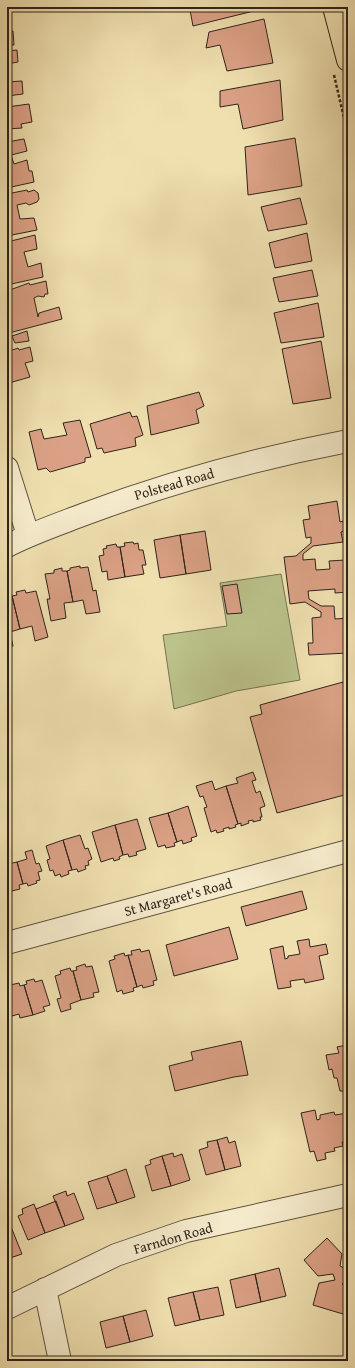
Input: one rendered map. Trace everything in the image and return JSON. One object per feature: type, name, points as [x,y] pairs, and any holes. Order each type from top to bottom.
[{"type":"main road","points":[[334,7],[348,60]]},
{"type":"street","name":"Polstead Road","points":[[7,546],[28,535],[127,498],[206,474],[308,449],[348,441]]},
{"type":"street","points":[[7,468],[28,535]]},
{"type":"street","name":"St Margaret's Road","points":[[7,943],[348,851]]},
{"type":"street","name":"Farndon Road","points":[[7,1308],[116,1255],[186,1231],[348,1195]]},
{"type":"street","points":[[44,1289],[60,1361]]},
{"type":"green space","points":[[281,574],[300,680],[236,691],[174,709],[163,635],[227,626],[220,583]]},
{"type":"building","points":[[7,7],[12,7],[12,10],[7,11]]},
{"type":"building","points":[[206,7],[261,7],[262,9],[193,26],[190,10]]},
{"type":"building","points":[[264,19],[273,63],[227,71],[220,45],[206,48],[209,32]]},
{"type":"building","points":[[13,31],[14,45],[7,45],[7,32]]},
{"type":"building","points":[[17,50],[18,62],[7,64],[7,51]]},
{"type":"building","points":[[280,80],[283,120],[243,129],[238,104],[220,107],[220,91]]},
{"type":"building","points":[[22,81],[23,94],[7,96],[7,82]]},
{"type":"building","points":[[29,104],[32,122],[21,124],[22,128],[7,129],[7,107]]},
{"type":"building","points":[[295,138],[302,186],[248,195],[245,147]]},
{"type":"building","points":[[24,139],[27,151],[11,155],[14,164],[27,160],[29,171],[32,171],[34,182],[7,188],[7,142]]},
{"type":"building","points":[[27,190],[28,192],[34,190],[38,193],[39,199],[37,202],[29,205],[26,203],[17,205],[20,219],[34,218],[37,230],[7,236],[7,194]]},
{"type":"building","points":[[300,198],[307,224],[268,231],[261,207]]},
{"type":"building","points":[[307,233],[312,261],[275,268],[269,243]]},
{"type":"building","points":[[35,235],[37,249],[24,252],[28,267],[41,263],[43,277],[7,285],[7,242]]},
{"type":"building","points":[[312,270],[318,296],[279,302],[273,278]]},
{"type":"building","points":[[46,281],[48,294],[45,294],[44,297],[38,296],[34,298],[38,317],[39,313],[59,307],[62,319],[9,333],[9,328],[7,328],[7,291],[29,283],[30,285]]},
{"type":"building","points":[[318,303],[324,337],[281,343],[274,313]]},
{"type":"building","points":[[27,331],[29,341],[15,343],[12,336]]},
{"type":"building","points":[[321,341],[331,398],[293,404],[282,349]]},
{"type":"building","points":[[30,347],[33,361],[25,363],[30,377],[9,383],[7,375],[7,352],[18,348],[19,350]]},
{"type":"building","points":[[199,392],[204,406],[196,410],[199,423],[151,435],[147,406]]},
{"type":"building","points":[[130,412],[132,417],[137,416],[143,435],[135,438],[136,446],[104,453],[102,448],[97,449],[90,424]]},
{"type":"building","points":[[80,420],[91,457],[85,458],[85,462],[50,472],[46,468],[38,470],[29,432],[41,429],[44,439],[67,435],[63,423]]},
{"type":"building","points":[[337,501],[340,522],[343,521],[345,531],[341,532],[343,542],[313,546],[303,554],[303,560],[315,559],[316,570],[330,569],[329,561],[345,560],[346,571],[348,571],[348,592],[335,593],[335,589],[308,591],[309,599],[321,606],[334,606],[335,619],[348,618],[348,653],[309,655],[308,643],[313,643],[312,618],[321,617],[321,612],[305,602],[290,604],[284,557],[296,556],[311,543],[311,537],[306,538],[303,520],[310,519],[308,506]]},
{"type":"building","points":[[205,531],[211,570],[186,574],[180,535]]},
{"type":"building","points":[[180,535],[186,574],[160,578],[154,540]]},
{"type":"building","points":[[133,542],[134,544],[138,543],[139,550],[143,550],[146,565],[142,565],[144,574],[125,577],[120,547],[125,546],[124,543]]},
{"type":"building","points":[[116,544],[117,547],[120,547],[125,577],[108,580],[107,571],[102,572],[99,556],[104,555],[103,549],[107,548],[106,546]]},
{"type":"building","points":[[80,566],[80,568],[88,567],[93,591],[96,590],[100,612],[86,614],[83,600],[73,602],[67,571],[70,570],[70,568]]},
{"type":"building","points":[[62,568],[62,571],[67,571],[73,602],[64,603],[66,618],[51,621],[47,599],[50,599],[45,574],[54,573],[54,570]]},
{"type":"building","points":[[237,584],[242,613],[227,614],[222,586]]},
{"type":"building","points":[[25,590],[26,593],[36,591],[48,637],[35,641],[32,626],[20,629],[12,596],[17,595],[16,592]]},
{"type":"building","points":[[8,594],[8,597],[12,596],[20,629],[10,632],[13,646],[7,647]]},
{"type":"building","points":[[343,682],[348,700],[348,794],[277,813],[250,717],[262,714],[260,705]]},
{"type":"building","points":[[253,772],[256,780],[252,781],[256,793],[260,791],[265,806],[260,808],[262,817],[260,817],[261,820],[253,822],[253,820],[248,821],[249,823],[241,826],[241,823],[238,824],[226,786],[238,783],[236,778]]},
{"type":"building","points":[[212,781],[215,790],[226,786],[238,824],[235,825],[236,827],[229,829],[229,827],[223,829],[224,831],[217,833],[216,830],[211,832],[204,808],[207,807],[203,796],[200,797],[196,786]]},
{"type":"building","points":[[188,806],[197,836],[191,838],[192,841],[183,844],[182,840],[177,842],[168,813]]},
{"type":"building","points":[[168,813],[177,842],[174,843],[175,846],[166,848],[165,845],[158,847],[149,818]]},
{"type":"building","points":[[137,819],[146,849],[136,852],[137,855],[129,857],[128,854],[123,855],[115,825]]},
{"type":"building","points":[[115,825],[123,855],[119,857],[120,859],[114,861],[113,858],[101,862],[92,832]]},
{"type":"building","points":[[80,835],[85,849],[88,848],[92,859],[88,861],[89,865],[85,866],[86,869],[78,872],[77,869],[72,870],[63,840]]},
{"type":"building","points":[[63,840],[72,870],[68,871],[69,874],[61,877],[60,874],[55,876],[53,870],[50,871],[47,860],[50,859],[46,846]]},
{"type":"building","points":[[32,850],[36,864],[39,863],[42,871],[38,872],[40,880],[36,881],[37,883],[28,886],[27,883],[23,884],[17,862],[27,859],[25,852]]},
{"type":"building","points":[[7,861],[8,864],[17,862],[23,884],[19,885],[20,889],[12,891],[11,888],[7,889]]},
{"type":"building","points":[[302,891],[307,909],[246,926],[241,907]]},
{"type":"building","points":[[229,927],[238,959],[174,976],[166,945]]},
{"type":"building","points":[[309,939],[310,947],[326,944],[328,954],[319,956],[324,979],[305,983],[304,979],[290,981],[291,987],[278,989],[270,949],[283,946],[285,959],[288,958],[288,956],[300,954],[297,941]]},
{"type":"building","points":[[140,949],[141,952],[149,950],[157,980],[153,981],[154,985],[143,988],[142,985],[137,987],[128,955],[132,955],[131,951]]},
{"type":"building","points":[[124,953],[125,956],[128,955],[137,987],[133,988],[134,991],[123,994],[122,990],[117,992],[109,961],[115,959],[114,956]]},
{"type":"building","points":[[85,964],[86,967],[92,966],[99,992],[93,993],[94,997],[81,1000],[73,971],[77,970],[76,967]]},
{"type":"building","points":[[70,968],[71,971],[73,971],[81,1000],[70,1004],[71,1009],[61,1012],[57,999],[61,998],[55,976],[61,974],[60,971]]},
{"type":"building","points":[[34,979],[35,982],[42,980],[50,1005],[43,1007],[45,1011],[33,1015],[24,985],[27,984],[26,981]]},
{"type":"building","points":[[19,983],[20,986],[24,985],[33,1015],[20,1018],[19,1014],[12,1016],[7,999],[7,990],[11,988],[10,985]]},
{"type":"building","points":[[241,1041],[248,1075],[175,1091],[169,1066],[193,1060],[191,1052]]},
{"type":"building","points":[[347,1045],[348,1113],[343,1091],[340,1091],[337,1078],[334,1078],[332,1069],[329,1070],[326,1055],[339,1053],[337,1047]]},
{"type":"building","points":[[315,1110],[317,1120],[320,1119],[320,1115],[334,1112],[335,1115],[348,1113],[348,1141],[342,1142],[343,1146],[334,1148],[335,1151],[325,1153],[326,1159],[317,1161],[314,1151],[310,1152],[301,1113]]},
{"type":"building","points":[[227,1137],[229,1143],[235,1141],[241,1166],[225,1170],[217,1140]]},
{"type":"building","points":[[217,1140],[225,1170],[206,1175],[199,1150],[208,1147],[207,1142]]},
{"type":"building","points":[[173,1153],[174,1157],[182,1154],[190,1180],[171,1186],[162,1156]]},
{"type":"building","points":[[162,1156],[171,1186],[152,1191],[145,1166],[151,1164],[150,1160]]},
{"type":"building","points":[[126,1169],[135,1197],[117,1203],[107,1176]]},
{"type":"building","points":[[107,1176],[117,1203],[97,1209],[88,1182]]},
{"type":"building","points":[[66,1191],[67,1196],[74,1193],[84,1219],[65,1226],[53,1196]]},
{"type":"building","points":[[56,1201],[65,1226],[45,1233],[36,1209]]},
{"type":"building","points":[[34,1204],[45,1233],[28,1240],[18,1216],[23,1214],[22,1209]]},
{"type":"building","points":[[7,1217],[22,1254],[7,1259]]},
{"type":"building","points":[[327,1238],[342,1254],[340,1266],[344,1268],[348,1261],[348,1281],[347,1280],[342,1284],[348,1289],[348,1301],[343,1314],[313,1305],[319,1283],[335,1280],[333,1274],[318,1276],[304,1260]]},
{"type":"building","points":[[279,1268],[286,1296],[261,1302],[255,1274]]},
{"type":"building","points":[[255,1274],[261,1302],[236,1308],[230,1280]]},
{"type":"building","points":[[218,1287],[224,1315],[200,1320],[193,1292]]},
{"type":"building","points":[[193,1292],[200,1320],[175,1326],[168,1298]]},
{"type":"building","points":[[146,1310],[153,1336],[130,1342],[123,1316]]},
{"type":"building","points":[[123,1316],[130,1342],[106,1348],[100,1322]]},
{"type":"building","points":[[10,1356],[12,1361],[7,1361],[7,1357]]}]
